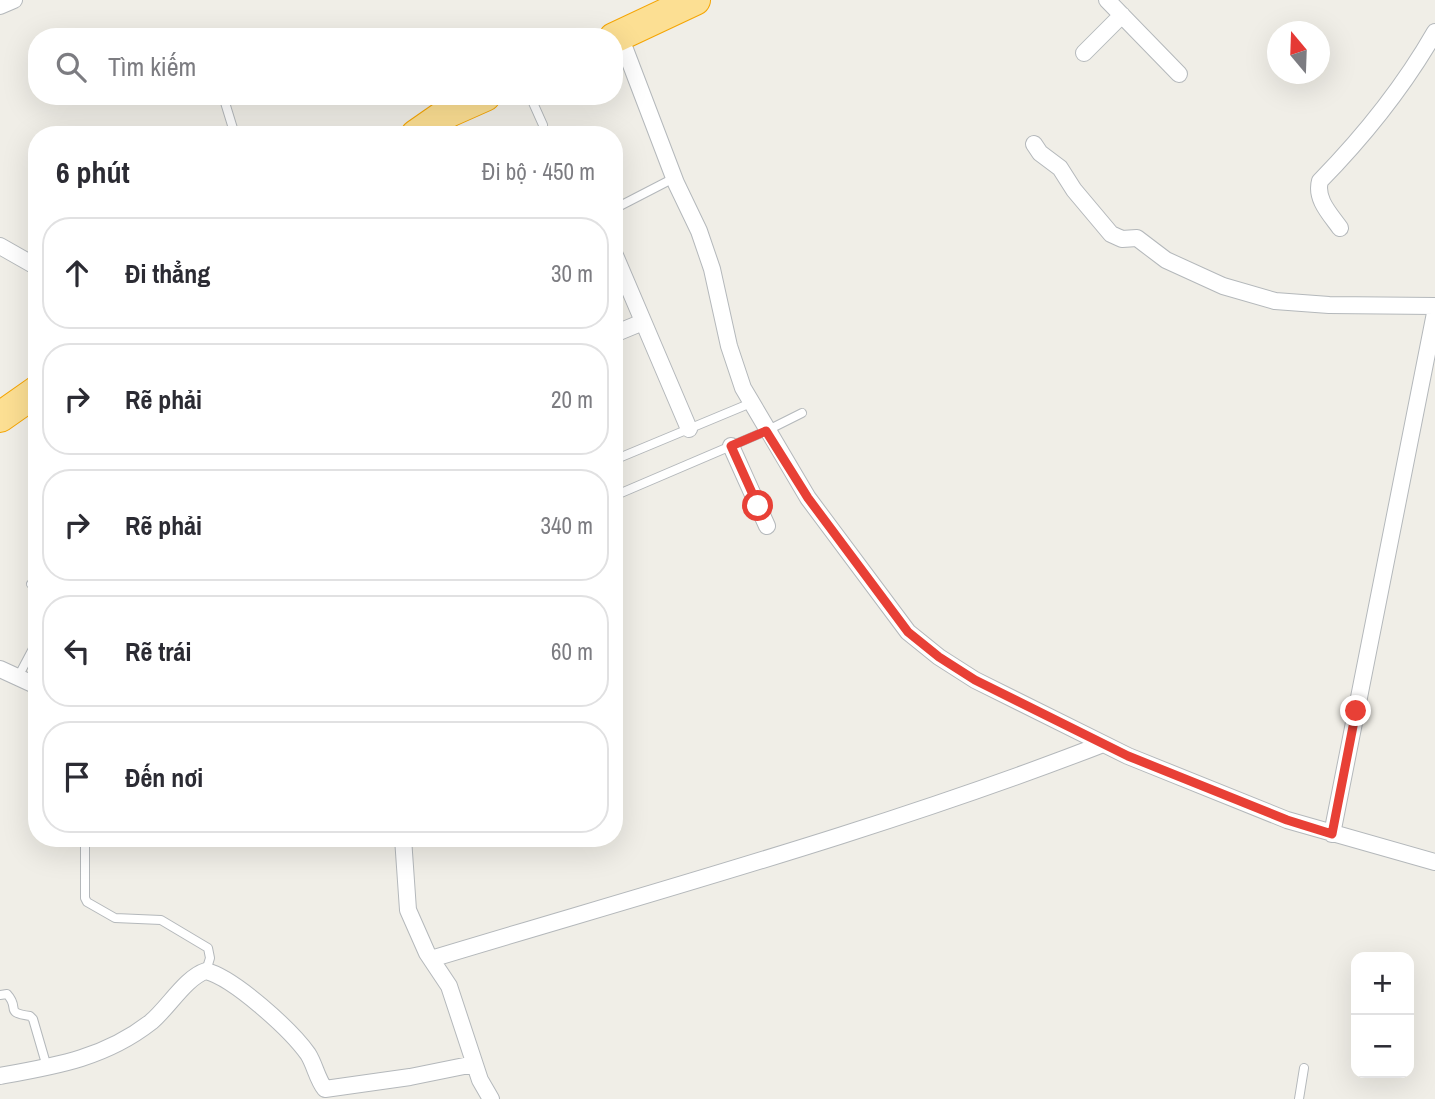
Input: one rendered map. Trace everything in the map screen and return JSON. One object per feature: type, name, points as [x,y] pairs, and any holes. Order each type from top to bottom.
[{"type":"highway","points":[[623,34],[680,3]]},
{"type":"highway","points":[[428,126],[465,105]]},
{"type":"highway","points":[[0,416],[28,397]]},
{"type":"street","points":[[0,6],[14,0]]},
{"type":"street","points":[[1107,0],[1179,74]]},
{"type":"street","points":[[1084,53],[1122,15]]},
{"type":"street","points":[[1340,228],[1321,199],[1318,188],[1320,181],[1381,111],[1414,68],[1435,32]]},
{"type":"street","points":[[623,52],[674,178],[699,231],[712,269],[729,346],[743,388],[808,498],[908,632],[939,657],[975,680],[1103,744],[1287,820],[1435,862]]},
{"type":"street","points":[[1034,144],[1048,160],[1060,168],[1074,190],[1111,234],[1122,239],[1137,238],[1167,260],[1223,286],[1275,301],[1329,305],[1435,306]]},
{"type":"street","points":[[0,246],[28,262]]},
{"type":"street","points":[[623,274],[689,429]]},
{"type":"street","points":[[1332,834],[1435,313]]},
{"type":"street","points":[[623,330],[643,322]]},
{"type":"street","points":[[731,446],[766,526]]},
{"type":"street","points":[[0,669],[28,682]]},
{"type":"street","points":[[431,959],[838,836],[1024,775],[1103,744]]},
{"type":"street","points":[[403,847],[408,910],[431,959],[440,970],[456,1001],[474,1064],[485,1092],[491,1099]]},
{"type":"street","points":[[0,1076],[91,1056],[119,1044],[152,1021],[196,976],[206,971],[247,994],[288,1033],[307,1054],[325,1089],[474,1064]]},
{"type":"lane","points":[[226,105],[233,126]]},
{"type":"lane","points":[[534,105],[543,125]]},
{"type":"lane","points":[[623,204],[674,178]]},
{"type":"lane","points":[[623,456],[751,403]]},
{"type":"lane","points":[[623,492],[766,431],[802,412]]},
{"type":"lane","points":[[18,677],[28,658]]},
{"type":"lane","points":[[85,847],[87,902],[115,918],[161,920],[173,926],[208,948],[210,958],[206,971]]},
{"type":"lane","points":[[0,995],[7,994],[19,1016],[26,1015],[33,1019],[47,1067]]},
{"type":"lane","points":[[1299,1099],[1304,1068]]},
{"type":"route","points":[[758,506],[731,446],[766,431],[808,498],[908,632],[939,657],[975,680],[1076,732],[1128,756],[1287,820],[1332,834],[1356,711]]}]
